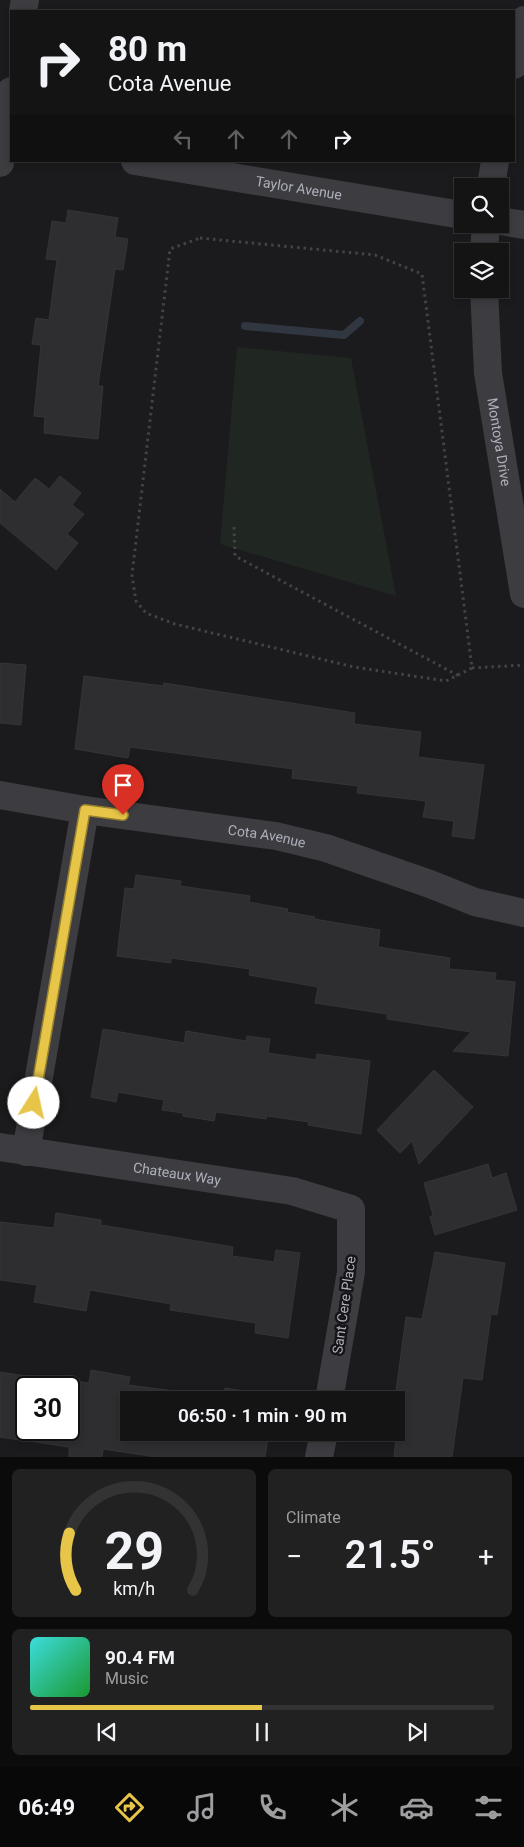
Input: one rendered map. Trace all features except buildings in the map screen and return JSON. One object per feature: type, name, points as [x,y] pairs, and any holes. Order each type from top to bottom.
[{"type":"street","points":[[515,60],[524,20]]},
{"type":"street","points":[[4,146],[10,99]]},
{"type":"street","name":"Taylor Avenue","points":[[141,162],[454,214]]},
{"type":"street","points":[[492,178],[495,162]]},
{"type":"street","points":[[509,222],[524,225]]},
{"type":"street","name":"Montoya Drive","points":[[484,298],[488,373],[523,581]]},
{"type":"street","name":"Cota Avenue","points":[[0,795],[85,810],[276,836],[326,848],[430,884],[475,902],[524,913]]},
{"type":"street","points":[[13,1150],[85,810]]},
{"type":"street","name":"Chateaux Way","points":[[13,1150],[292,1191],[351,1210]]},
{"type":"street","name":"Sant Cere Place","points":[[331,1391],[351,1272],[351,1210]]},
{"type":"street","points":[[320,1457],[323,1441]]},
{"type":"path","points":[[472,668],[422,274],[374,255],[200,238],[170,249],[132,575],[136,601],[146,613],[175,624],[354,667],[446,681],[472,668],[524,665]]},
{"type":"path","points":[[234,527],[236,556],[459,676]]},
{"type":"shaded area","points":[[237,347],[351,358],[396,596],[220,544]]},
{"type":"waterway","points":[[245,326],[344,335],[360,321]]},
{"type":"route","points":[[34,1103],[85,810],[123,815]]}]
